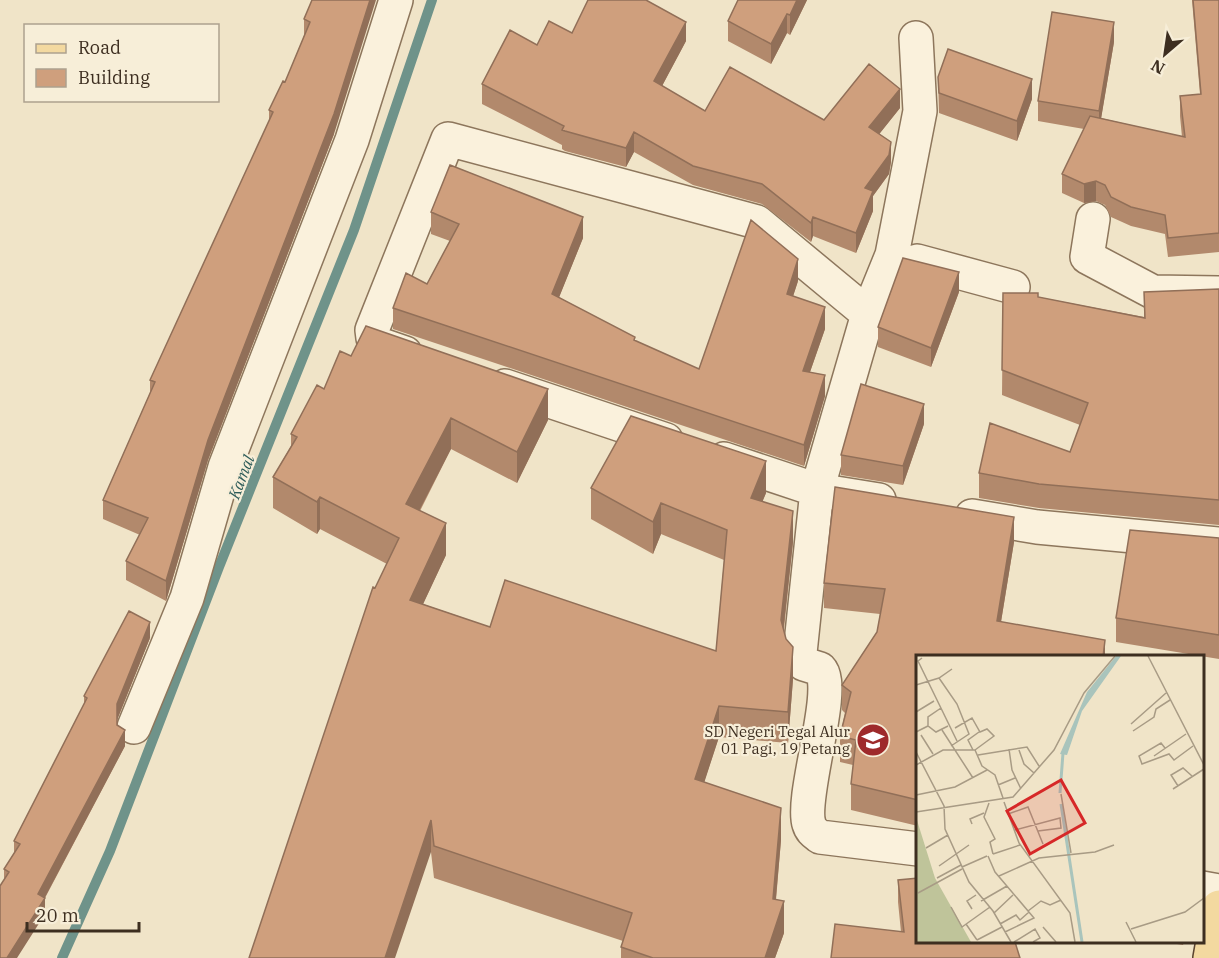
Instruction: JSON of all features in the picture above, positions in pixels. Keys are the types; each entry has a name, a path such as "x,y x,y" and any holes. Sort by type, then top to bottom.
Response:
{"main road":[{"path":"1210,958 1219,907"}],"street":[{"path":"134,727 187,598 225,467 352,140 396,0"},
{"path":"916,38 920,111 892,255 868,314 817,490 800,653 804,664 820,669 824,678 821,728 808,822 812,831 820,837 916,849"},
{"path":"435,363 379,344 373,338 372,330 445,139 757,222 868,314"},
{"path":"1093,219 1087,257 1153,292 1219,293"},
{"path":"892,255 1013,287"},
{"path":"480,378 817,490 910,506"},
{"path":"945,511 1037,526 1219,544"},
{"path":"1204,888 1219,891"}],"building":[{"path":"312,0 370,0 334,114 208,440 166,581 126,561 148,518 103,500 155,382 150,380 273,112 269,110 283,81 285,82 310,22 304,19"},
{"path":"588,0 646,0 686,22 654,81 705,111 730,67 824,120 869,64 900,89 869,127 891,142 889,155 865,188 873,191 856,233 813,217 811,223 762,184 693,166 634,132 626,148 562,130 564,126 482,84 510,30 537,45 549,21 572,33"},
{"path":"738,0 797,0 771,44 728,21"},
{"path":"1193,0 1219,0 1219,233 1168,238 1165,215 1131,207 1111,197 1105,185 1096,181 1084,184 1062,174 1090,116 1185,137 1180,96 1201,94"},
{"path":"1052,12 1114,22 1099,111 1038,101"},
{"path":"948,49 1032,79 1017,121 939,93 938,77"},
{"path":"450,165 583,217 552,294 635,337 634,340 699,369 751,220 798,259 787,294 825,307 803,371 825,375 804,445 393,308 406,273 427,284 459,224 431,212"},
{"path":"903,258 959,272 931,348 878,327"},
{"path":"1219,289 1219,500 1039,484 979,473 990,423 1070,452 1088,403 1002,370 1003,293 1038,293 1038,297 1145,318 1144,292"},
{"path":"366,326 548,389 517,452 451,418 406,504 446,523 410,600 490,627 505,580 716,651 727,530 661,503 653,522 591,488 631,416 766,461 751,498 793,511 781,620 786,639 793,647 788,712 719,706 695,779 781,808 773,899 784,901 765,958 653,958 621,947 632,913 434,846 431,820 385,958 249,958 373,587 375,588 399,538 320,497 317,502 273,477 297,437 291,434 317,385 324,389 340,351 351,356"},
{"path":"861,384 924,404 903,466 841,455"},
{"path":"835,487 1014,517 997,621 1105,640 1103,655 916,655 916,800 851,784 856,740 840,736 851,692 842,685 877,632 885,589 824,583"},
{"path":"1130,530 1219,538 1219,635 1116,618"},
{"path":"129,611 150,622 117,704 117,725 125,730 38,894 45,898 7,958 0,958 0,886 9,872 4,869 20,844 14,841 87,698 84,696"},
{"path":"916,878 916,943 1015,943 1020,958 831,958 835,924 904,932 898,880"}],"waterway":[{"name":"Kamal","path":"62,958 110,851 219,567 354,230 432,0"}],"place":[{"name":"SD Negeri Tegal Alur 01 Pagi, 19 Petang","path":"873,740"}]}
